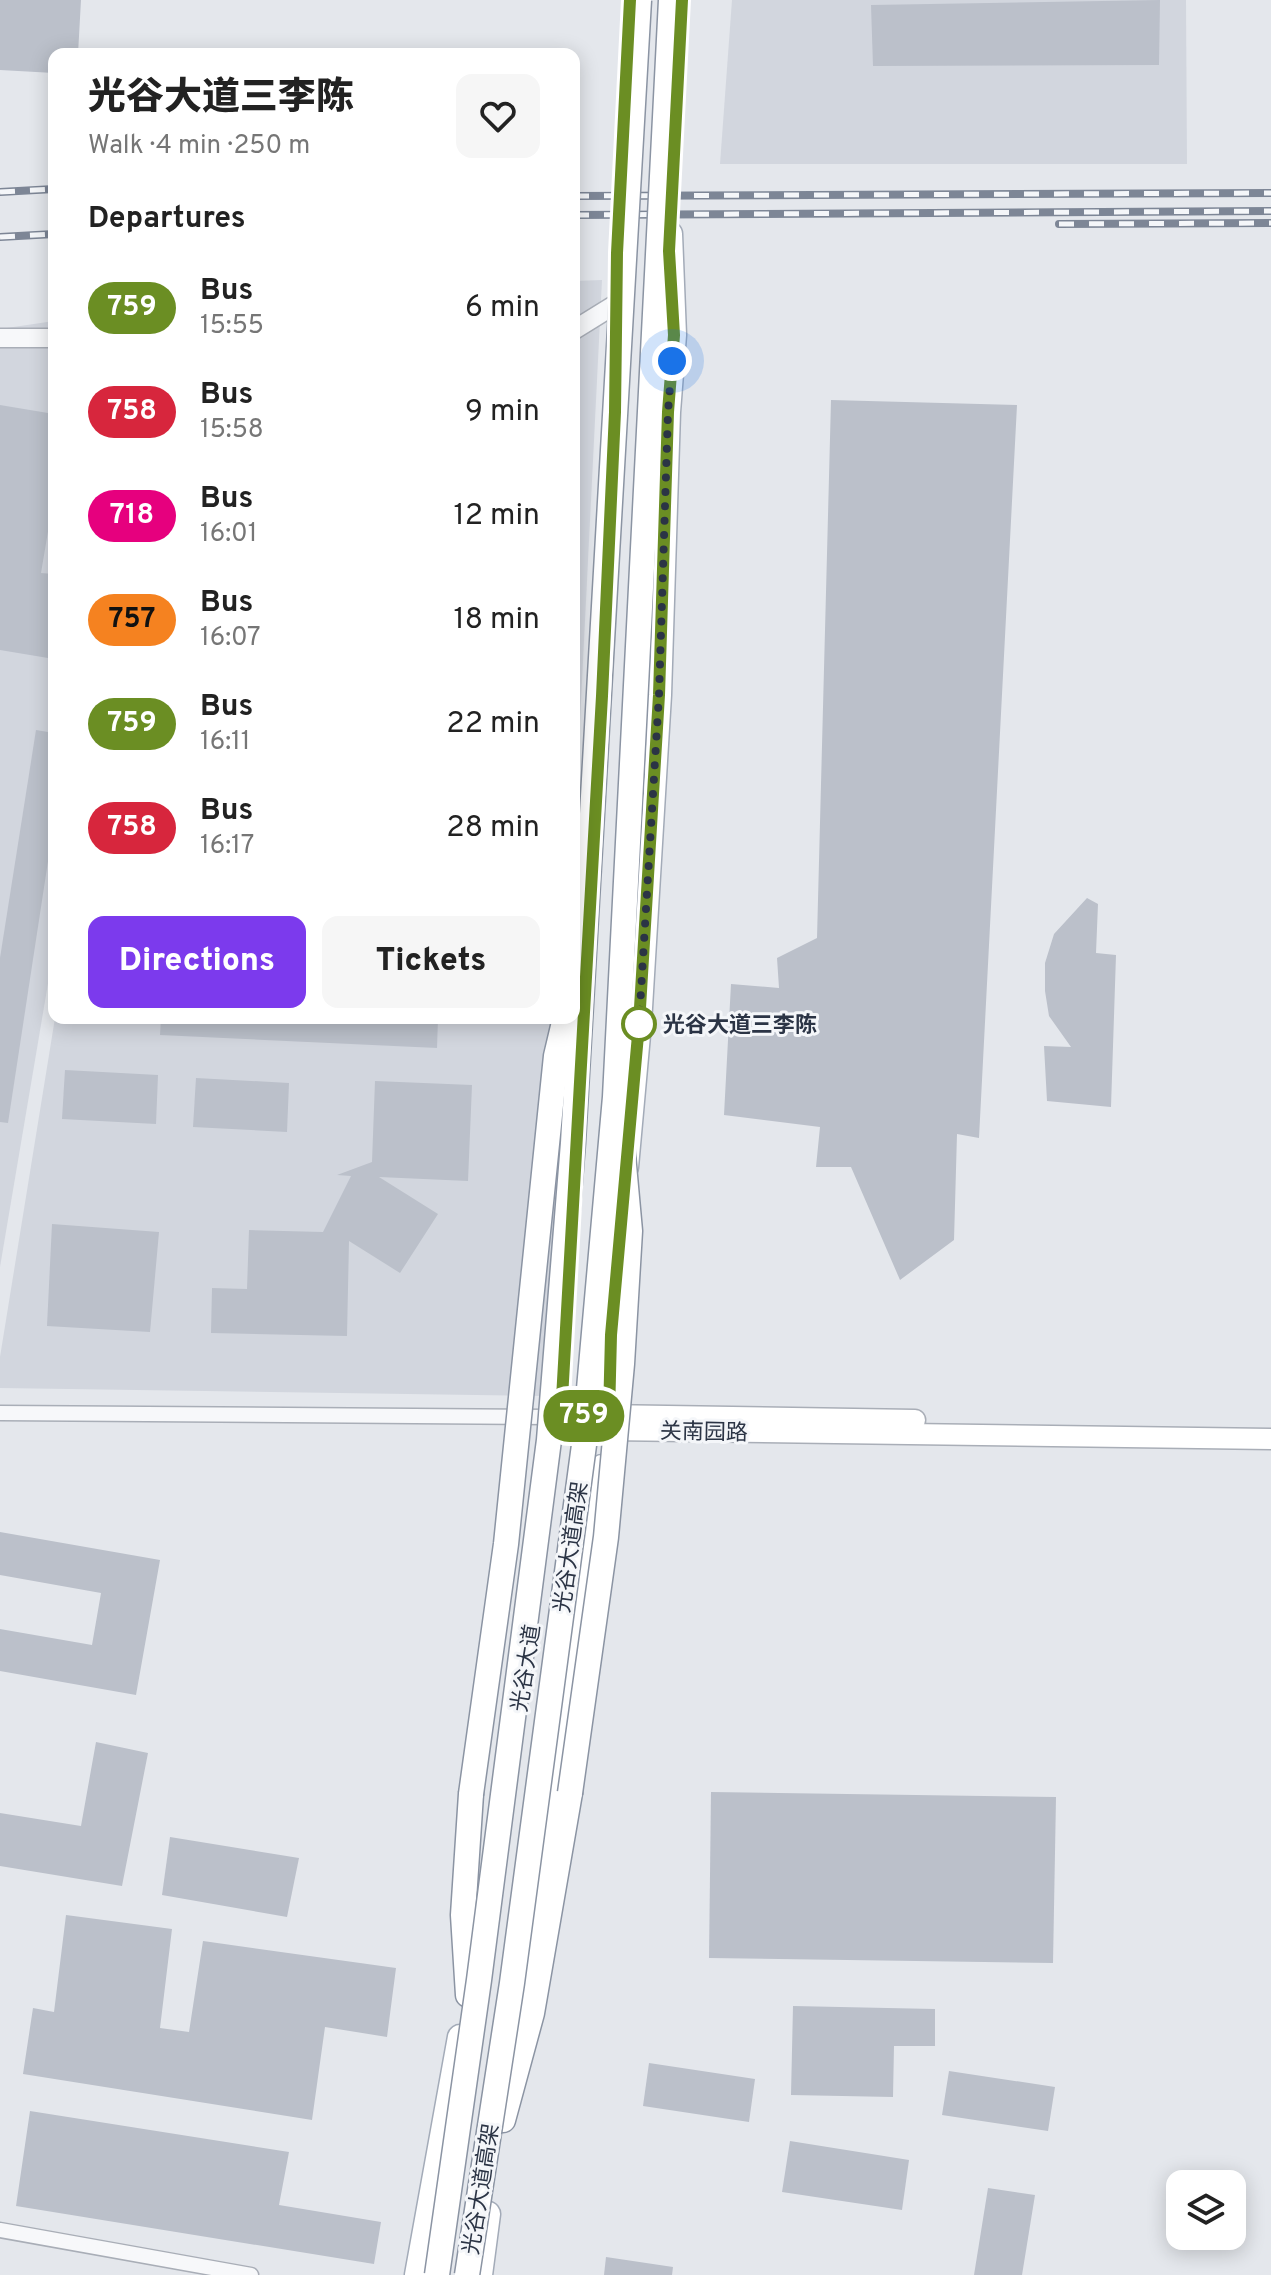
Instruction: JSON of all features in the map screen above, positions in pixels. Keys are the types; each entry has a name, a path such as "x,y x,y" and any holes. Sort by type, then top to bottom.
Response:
{"main road":[{"name":"光谷大道","path":"417,2275 512,1747 561,1416 603,680 630,0"},
{"name":"光谷大道高架","path":"580,1010 639,0"},
{"name":"光谷大道高架","path":"467,2275 512,1983 584,1445 616,1084 671,0"},
{"path":"480,2275 562,1763 608,1422 611,1335 639,1024 658,711 668,412 674,335 669,251 682,0"},
{"path":"580,952 584,934"},
{"path":"468,1995 463,1915 471,1794 506,1544 556,1056 564,1024"},
{"name":"光谷大道高架","path":"437,2275 479,1980 549,1440 579,1024"},
{"path":"503,2120 532,2013 570,1793 606,1537 622,1364 630,1231 616,1084"},
{"name":"关南园路","path":"561,1416 608,1422 1271,1439"},
{"name":"关南园路","path":"608,1422 1271,1426"}],"street":[{"path":"580,326 616,304"},
{"path":"0,338 48,338"},
{"path":"0,1413 561,1416"},
{"path":"0,2230 251,2275"}],"shaded area":[{"path":"732,0 1186,0 1187,164 720,164"},
{"path":"602,280 580,722 580,281"},
{"path":"48,322 48,983 0,1267 0,329"},
{"path":"54,1024 565,1024 547,1396 0,1388 0,1357"}],"building":[{"path":"0,0 81,0 78,48 48,48 48,73 0,70"},
{"path":"1160,0 1159,65 873,66 871,5"},
{"path":"831,400 1017,405 979,1138 957,1134 954,1240 900,1280 851,1167 816,1167 820,1127 724,1115 731,984 779,988 777,958 817,938"},
{"path":"0,405 48,413 48,532 41,573 48,574 48,658 0,650"},
{"path":"36,730 48,732 48,861 8,1123 0,1122 0,958"},
{"path":"1087,898 1098,904 1096,953 1116,955 1111,1107 1047,1101 1044,1046 1071,1047 1049,1016 1045,963 1054,934"},
{"path":"161,1024 438,1024 437,1048 160,1035"},
{"path":"65,1070 158,1075 156,1124 62,1119"},
{"path":"196,1078 289,1083 287,1132 193,1127"},
{"path":"375,1081 472,1085 468,1181 379,1177 438,1214 400,1273 349,1241 347,1336 211,1333 212,1288 247,1289 249,1230 323,1232 351,1176 337,1175 372,1162"},
{"path":"52,1224 159,1232 150,1332 47,1326"},
{"path":"0,1532 160,1560 136,1695 0,1671 0,1629 92,1645 101,1593 0,1575"},
{"path":"96,1742 148,1753 122,1886 0,1866 0,1813 81,1826"},
{"path":"711,1792 1056,1797 1053,1963 709,1958"},
{"path":"170,1837 299,1858 287,1917 162,1895"},
{"path":"66,1915 172,1929 160,2028 189,2032 203,1941 396,1968 387,2037 325,2027 312,2120 23,2074 33,2008 54,2012"},
{"path":"793,2006 935,2009 935,2046 894,2046 893,2097 791,2095"},
{"path":"649,2063 755,2079 749,2122 643,2106"},
{"path":"949,2071 1055,2087 1048,2131 942,2115"},
{"path":"30,2111 289,2152 279,2205 381,2222 374,2264 16,2206"},
{"path":"790,2141 909,2160 902,2210 782,2192"},
{"path":"988,2188 1035,2195 1022,2275 974,2275"},
{"path":"606,2257 673,2267 672,2275 604,2275"}],"railway":[{"path":"0,192 48,189"},
{"path":"580,196 1271,193"},
{"path":"580,215 1271,211"},
{"path":"1059,224 1271,223"},
{"path":"0,237 48,234"}],"bus line":[{"name":"759","path":"630,0 617,253 615,412 602,696 561,1416 609,1415 611,1335 639,1024 659,695 668,412 674,335 669,251 682,0"}],"place":[{"name":"光谷大道三李陈","path":"639,1024"}],"route":[{"path":"639,1024 659,695 672,361"}]}
